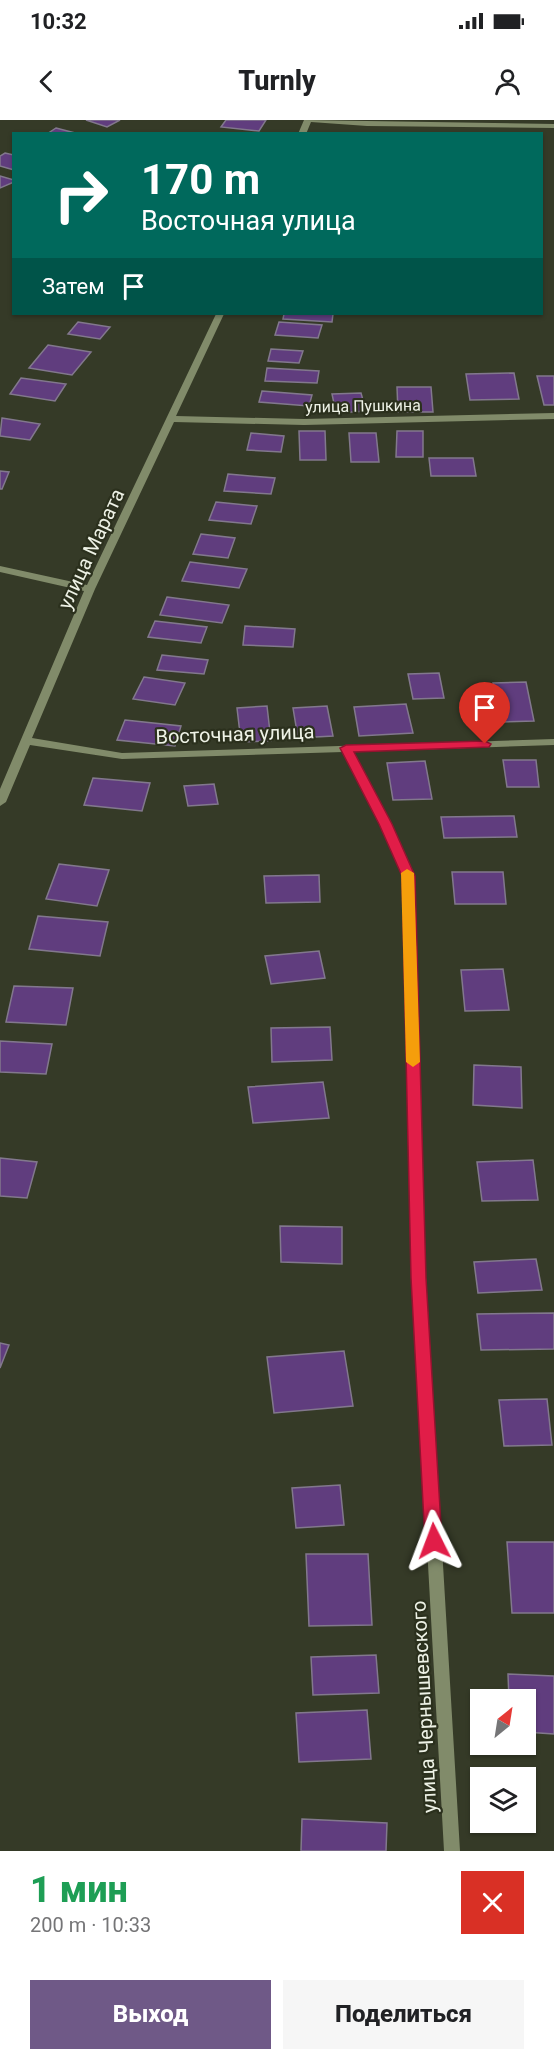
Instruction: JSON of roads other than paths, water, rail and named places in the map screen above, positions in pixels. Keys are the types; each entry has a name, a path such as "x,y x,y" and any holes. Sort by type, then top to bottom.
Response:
{"street":[{"path":"308,120 367,124 554,126"},
{"name":"улица Марата","path":"0,802 90,589 220,315"},
{"name":"улица Пушкина","path":"171,419 304,422 554,417"},
{"path":"0,568 90,589"},
{"name":"Восточная улица","path":"27,741 122,756 554,742"},
{"name":"улица Чернышевского","path":"346,748 386,824 408,876 419,1278 452,1851"}]}
